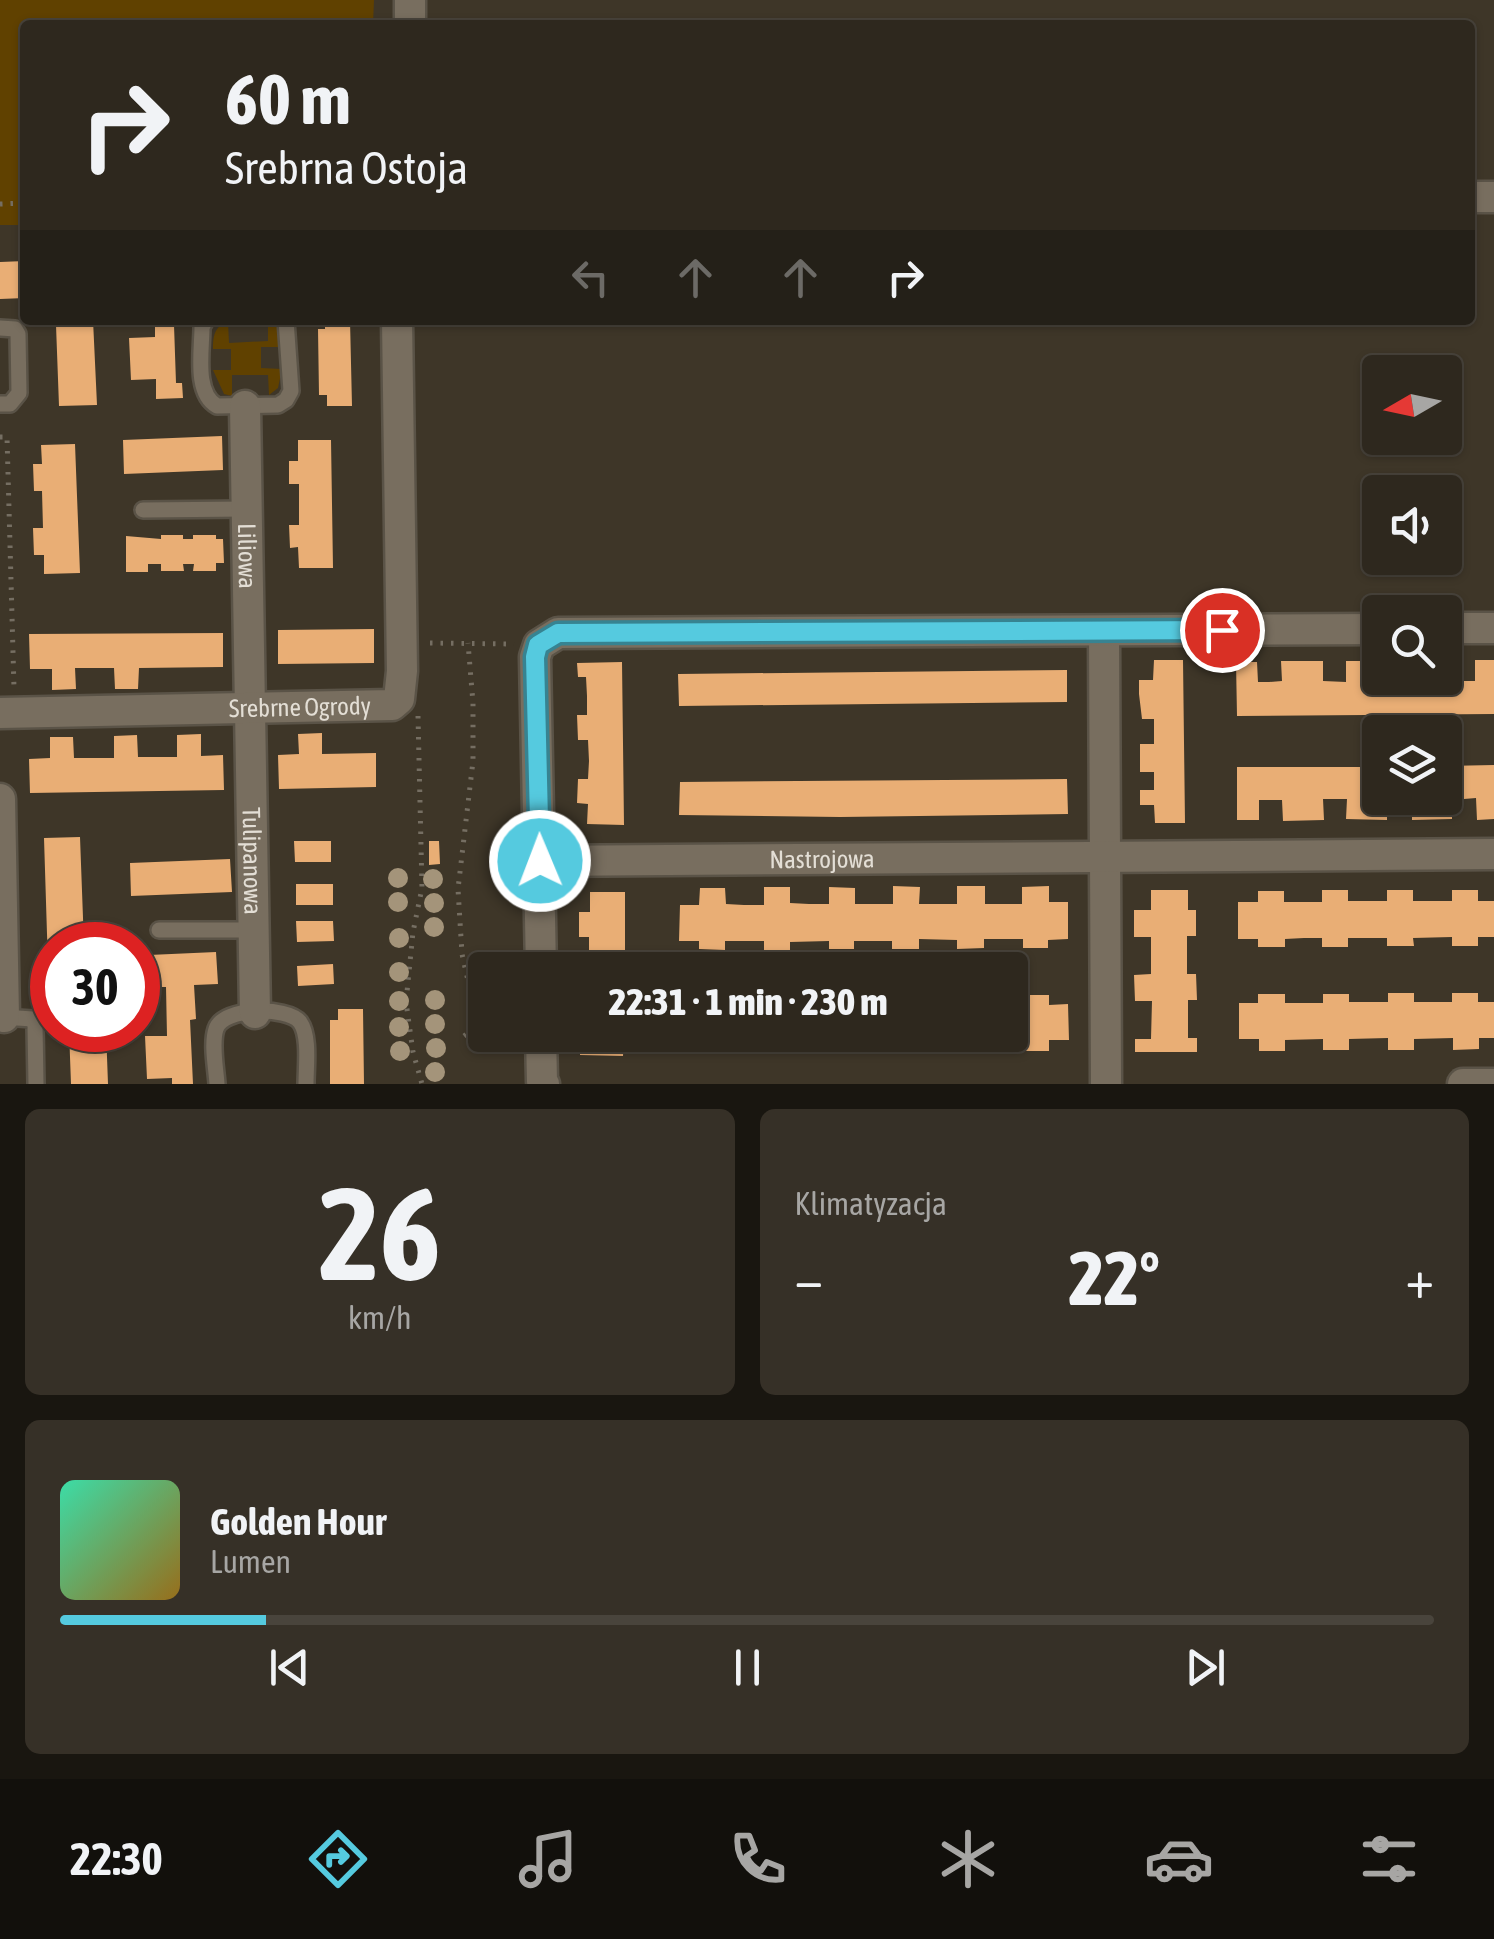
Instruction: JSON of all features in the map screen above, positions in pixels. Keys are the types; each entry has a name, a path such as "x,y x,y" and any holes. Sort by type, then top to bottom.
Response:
{"street":[{"name":"Srebrne Ogrody","path":"12,705 249,708 392,705 399,699 402,642 397,325"},
{"name":"Liliowa","path":"245,406 249,708"},
{"path":"1462,628 1494,628"},
{"path":"541,952 535,657 538,645 558,633 1362,629"},
{"path":"1104,631 1106,1084"},
{"name":"Tulipanowa","path":"249,708 255,1013"},
{"path":"0,800 2,1017"},
{"name":"Nastrojowa","path":"540,861 1494,854"},
{"path":"541,1052 544,1084"},
{"path":"1464,1084 1494,1084"}],"lane":[{"path":"203,325 203,391 208,401 217,406 278,405 286,400 290,390 286,325"},
{"path":"0,328 15,329 18,334 19,393 10,404 0,404"},
{"path":"143,510 246,510"},
{"path":"160,930 253,930"},
{"path":"216,1084 214,1031 221,1020 230,1013 287,1012 298,1018 304,1031 306,1084"},
{"path":"2,1017 32,1019 36,1026 36,1084"}],"path":[{"path":"0,437 7,437 12,705"},
{"path":"402,642 538,645"},
{"path":"464,1036 472,1030 473,1019 459,933 458,889 472,785 473,703 468,643"},
{"path":"399,699 416,711 421,720 422,888 406,1002 408,1028 422,1084"}],"shaded area":[{"path":"0,0 374,0 373,20 20,20 20,225 0,225"},
{"path":"228,325 229,343 268,341 268,325 274,325 279,329 281,347 261,347 261,368 282,369 278,388 269,395 268,375 232,375 232,396 224,394 213,370 231,370 231,349 213,349 217,329"}],"building":[{"path":"20,261 20,298 0,299 0,262"},
{"path":"56,325 93,325 97,405 59,406"},
{"path":"146,325 174,325 176,383 182,383 183,398 156,399 156,379 131,380 129,338 155,337 155,326"},
{"path":"325,325 350,325 352,406 327,406 327,395 319,395 318,329 325,329"},
{"path":"222,436 223,470 124,474 123,440"},
{"path":"298,440 331,440 333,568 299,568 298,547 290,548 289,525 299,525 299,484 289,484 289,461 298,461"},
{"path":"75,444 80,573 44,574 44,555 34,555 33,528 43,528 42,491 34,491 33,464 42,464 41,445"},
{"path":"161,535 193,539 193,535 216,535 216,539 223,539 224,563 216,563 216,571 193,571 194,564 183,564 184,571 161,571 161,564 148,564 148,572 126,572 126,536 161,539"},
{"path":"374,629 374,663 278,664 278,630"},
{"path":"223,633 223,667 139,668 138,689 115,689 114,668 75,668 76,689 52,690 52,669 30,669 29,634"},
{"path":"1154,660 1183,660 1185,823 1155,823 1154,805 1140,805 1140,790 1154,790 1154,772 1140,772 1140,744 1154,744 1154,719 1142,719 1139,680 1153,680"},
{"path":"1475,660 1494,660 1494,714 1237,716 1236,662 1257,662 1258,682 1269,682 1282,681 1281,661 1323,661 1323,681 1346,682 1346,661 1362,661 1362,695 1462,695 1462,681 1475,681"},
{"path":"622,662 624,825 587,824 588,804 577,803 578,779 588,779 589,761 588,740 578,740 577,715 587,715 587,696 586,677 578,677 577,663"},
{"path":"1067,670 1067,702 679,706 678,674"},
{"path":"322,733 322,754 376,753 376,787 279,789 278,755 299,754 298,734"},
{"path":"201,734 201,756 223,755 224,790 30,793 29,759 50,758 50,737 73,737 74,758 114,758 114,736 137,735 138,757 177,757 177,735"},
{"path":"1494,765 1494,819 1477,820 1476,798 1462,799 1462,766"},
{"path":"1237,767 1362,767 1362,815 1387,815 1387,820 1346,819 1347,799 1323,799 1324,820 1283,821 1282,800 1259,800 1259,820 1237,820"},
{"path":"1067,779 1068,814 679,815 680,782"},
{"path":"1412,815 1452,815 1452,819 1412,820"},
{"path":"80,837 83,922 47,922 44,838"},
{"path":"294,841 331,841 331,862 295,862"},
{"path":"429,841 439,841 440,864 429,865"},
{"path":"230,859 232,892 131,896 130,863"},
{"path":"296,884 333,884 333,905 296,905"},
{"path":"893,886 920,887 919,904 957,904 957,886 985,886 985,904 1022,904 1022,887 1049,886 1049,902 1068,902 1068,939 1048,940 1048,948 1023,948 1023,939 984,939 984,948 957,949 957,940 919,939 919,949 892,949 892,941 854,941 854,949 829,949 829,941 790,942 790,950 764,950 764,941 725,941 725,950 699,949 699,941 679,941 680,905 699,905 700,888 725,888 726,904 764,905 764,887 790,887 790,903 829,904 829,887 855,888 855,904 893,904"},
{"path":"1151,890 1188,890 1188,910 1196,910 1196,936 1187,936 1187,974 1196,974 1197,1000 1188,1000 1188,1038 1197,1038 1197,1052 1135,1052 1135,1039 1151,1039 1152,1001 1135,1001 1134,975 1151,974 1151,937 1134,937 1134,910 1151,910"},
{"path":"1322,890 1348,890 1348,901 1387,901 1387,890 1413,890 1413,901 1452,901 1452,890 1478,890 1478,901 1494,901 1494,937 1478,937 1478,946 1452,946 1452,937 1413,938 1414,946 1387,946 1387,938 1348,938 1348,947 1322,947 1322,938 1285,939 1285,947 1258,947 1258,939 1238,939 1238,902 1258,902 1258,891 1284,891 1284,902 1322,902"},
{"path":"590,892 625,892 625,952 589,952 589,937 579,937 579,912 590,912"},
{"path":"296,921 333,921 334,941 297,942"},
{"path":"216,952 218,984 194,985 196,1019 190,1020 193,1084 172,1084 172,1078 147,1079 146,1052 160,1052 160,1036 167,1036 166,987 160,987 160,955"},
{"path":"333,964 334,984 298,986 297,966"},
{"path":"1388,993 1414,993 1414,1002 1452,1002 1452,993 1478,993 1478,1002 1494,1002 1494,1038 1479,1038 1479,1049 1453,1050 1453,1038 1414,1039 1414,1050 1388,1050 1388,1038 1349,1039 1349,1050 1323,1050 1323,1039 1285,1040 1285,1051 1259,1051 1259,1039 1239,1039 1239,1003 1258,1003 1258,994 1285,994 1285,1003 1323,1003 1323,994 1349,994 1349,1002 1388,1002"},
{"path":"1028,995 1049,995 1049,1005 1068,1004 1069,1040 1049,1040 1049,1051 1028,1051"},
{"path":"338,1009 363,1009 364,1084 330,1084 330,1020 338,1020"},
{"path":"70,1052 107,1052 108,1084 71,1084"},
{"path":"580,1052 623,1052 623,1056"}],"route":[{"path":"540,861 535,657 538,645 558,633 1222,630"}]}
